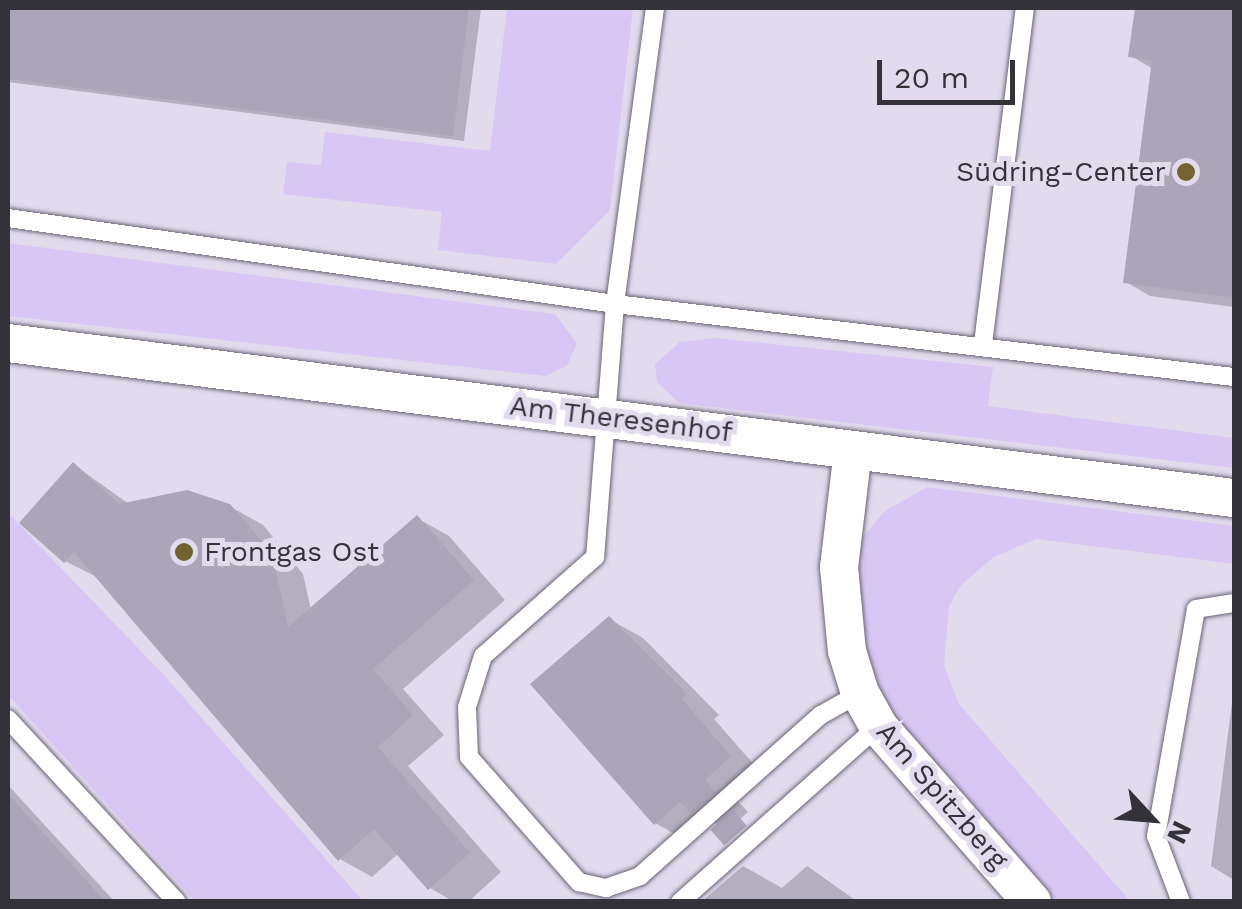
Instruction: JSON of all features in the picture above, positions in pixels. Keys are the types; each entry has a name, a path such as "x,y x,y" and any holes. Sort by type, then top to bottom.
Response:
{"street":[{"name":"Am Theresenhof","path":"8,343 1234,498"},
{"name":"Am Spitzberg","path":"854,450 839,567 847,650 869,710 1032,902"}],"lane":[{"path":"655,8 615,304 596,557 484,656 467,708 469,757 580,882 606,888 640,876 821,716 869,710"},
{"path":"983,344 1024,8"},
{"path":"8,218 615,304 983,344 1234,377"},
{"path":"1182,902 1156,836 1159,817 1196,609 1234,603"},
{"path":"680,902 869,710"},
{"path":"8,719 177,902"}],"shaded area":[{"path":"507,8 633,8 610,210 556,264 438,250 442,212 283,194 287,162 321,165 325,132 490,151"},
{"path":"8,243 555,314 577,343 567,366 545,376 8,316"},
{"path":"715,338 993,367 988,406 1234,438 1234,468 679,403 657,382 655,364 680,342"},
{"path":"927,487 1234,526 1234,564 1036,539 994,557 960,586 949,607 944,665 959,704 1130,901 1056,901 886,706 865,661 857,563 862,538 885,511"},
{"path":"8,513 162,673 363,901 195,901 8,695"}],"building":[{"path":"8,8 469,8 453,136 8,79"},
{"name":"Südring-Center","path":"1135,8 1234,8 1234,298 1123,283 1152,60 1128,57"},
{"path":"73,462 119,504 187,490 230,504 272,553 288,627 417,515 474,580 373,669 413,715 378,747 470,853 428,890 374,829 338,861 74,552 64,563 19,523"},
{"path":"609,616 687,694 682,699 731,756 705,780 716,792 692,813 680,802 654,825 530,684"},
{"path":"8,794 106,902 8,902"},
{"path":"733,810 747,826 724,846 710,830"}],"place":[{"name":"Südring-Center","path":"1186,172"},
{"name":"Frontgas Ost","path":"184,552"}]}
